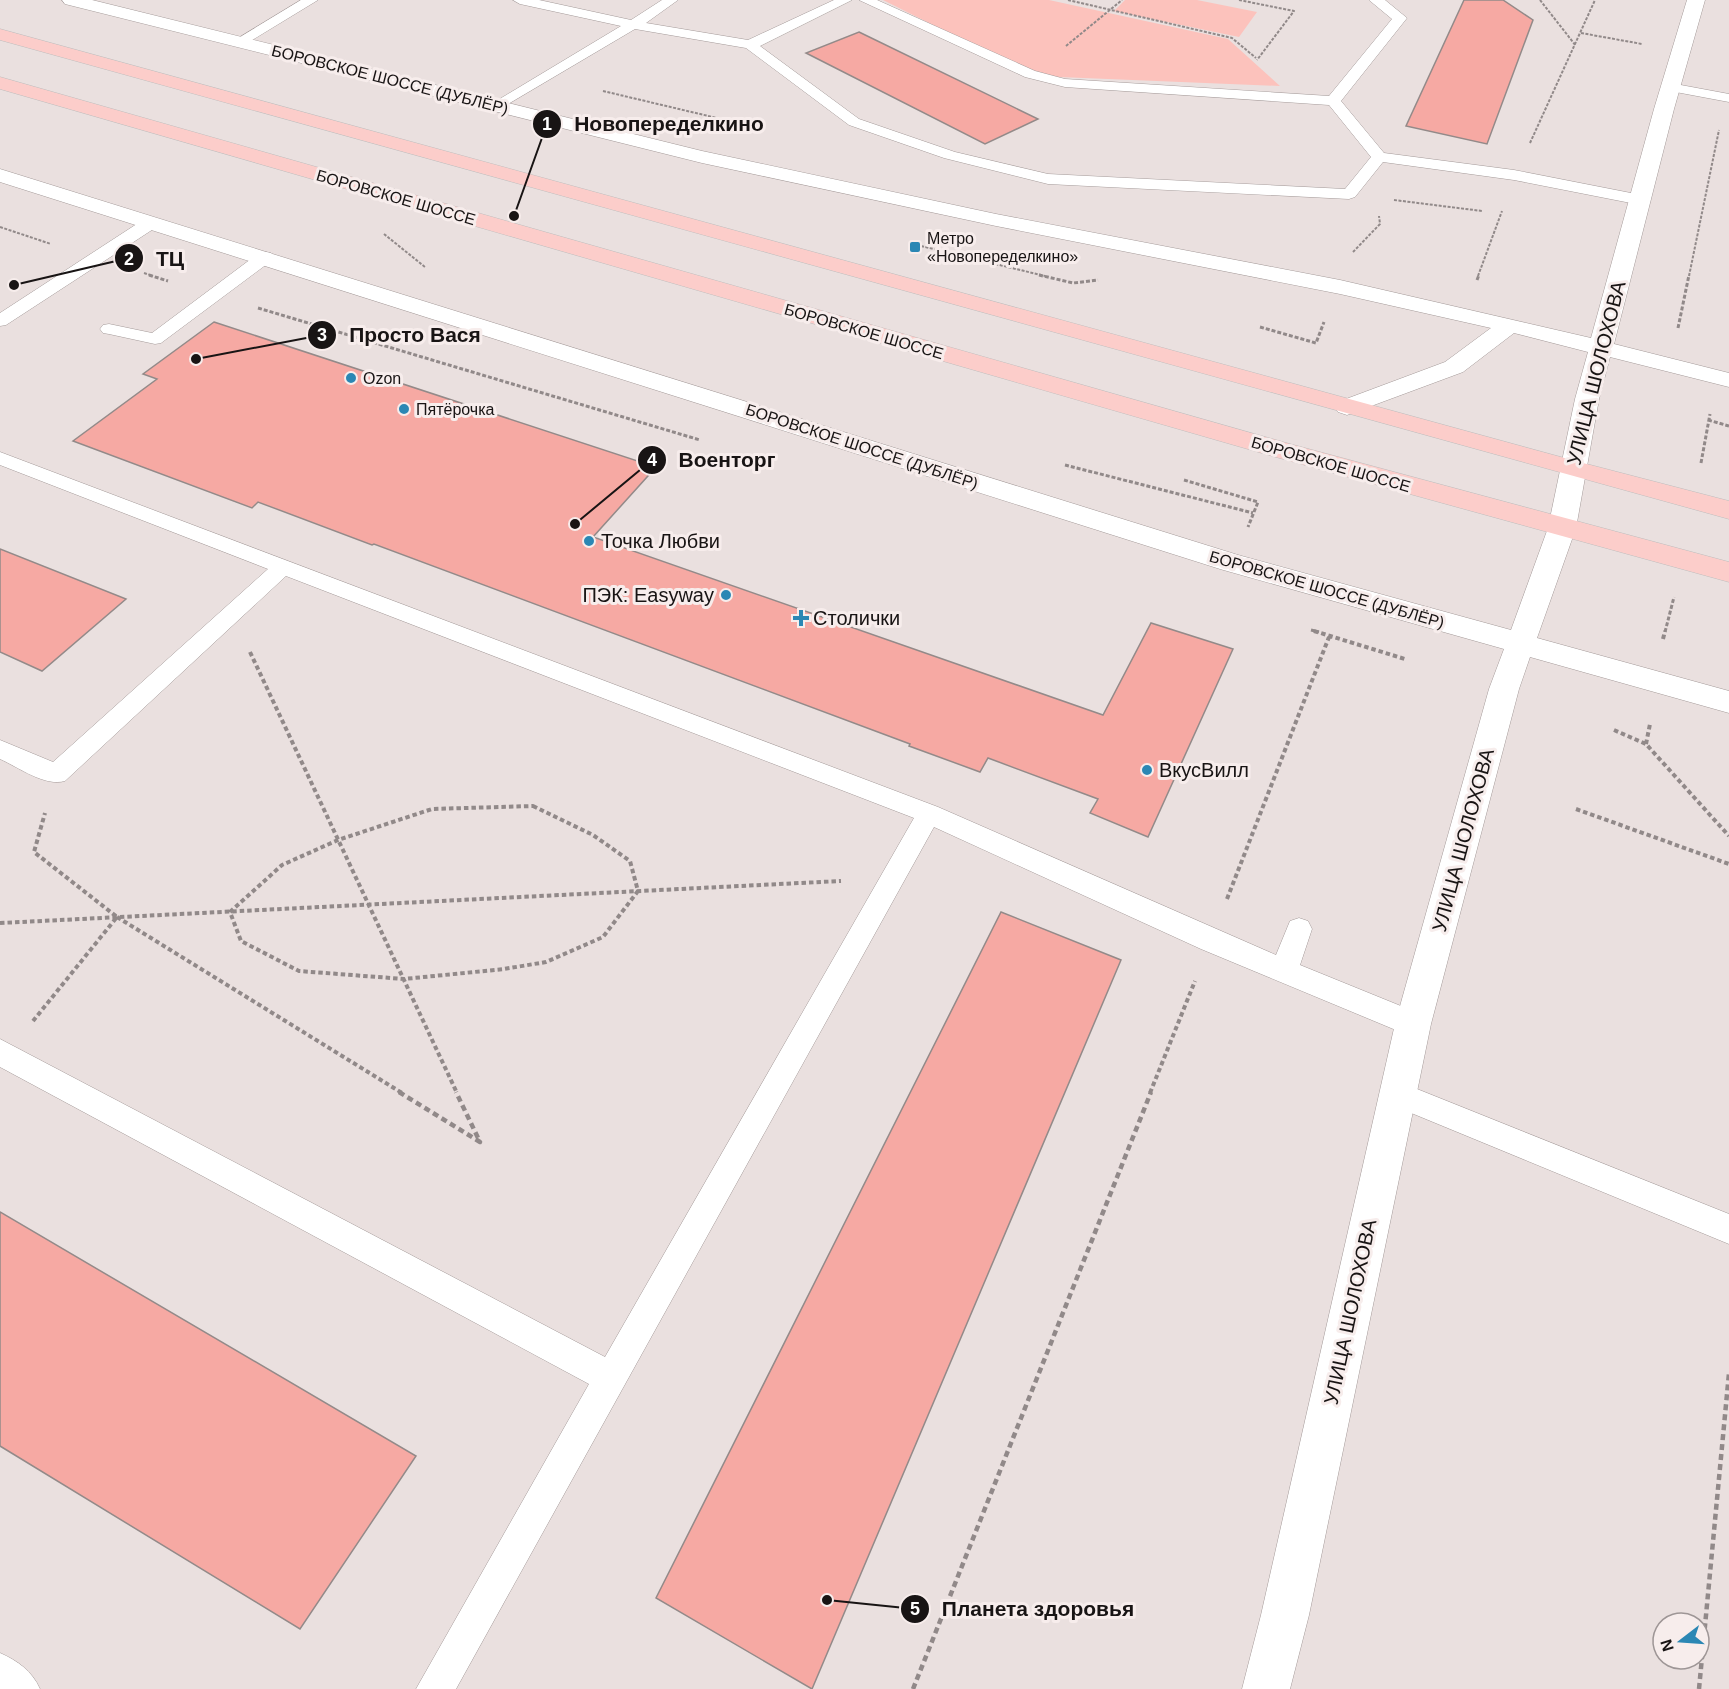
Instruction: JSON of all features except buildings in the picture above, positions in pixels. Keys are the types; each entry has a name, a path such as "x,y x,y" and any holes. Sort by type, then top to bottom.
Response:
{"main road":[{"path":"0,34 1572,469 1729,510"},
{"name":"БОРОВСКОЕ ШОССЕ","path":"0,83 1281,450 1729,572"}],"street":[{"name":"БОРОВСКОЕ ШОССЕ (ДУБЛЁР)","path":"72,0 702,157 996,220 1340,287 1729,380"},
{"name":"УЛИЦА ШОЛОХОВА","path":"1266,1689 1285,1615 1413,1024 1504,689 1562,528 1587,399 1695,0"},
{"name":"БОРОВСКОЕ ШОССЕ (ДУБЛЁР)","path":"0,176 265,257 1230,562 1522,644 1722,695"},
{"path":"1347,407 1454,367 1510,326"}],"lane":[{"path":"239,42 311,0"},
{"path":"520,0 635,25 750,45 854,122 950,155 1048,179 1348,194 1379,157"},
{"path":"498,106 542,77 635,25 671,0"},
{"path":"750,45 845,0"},
{"path":"866,0 1030,74 1065,83 1333,101 1379,157 1514,175 1641,200"},
{"path":"1333,101 1400,18 1376,0"},
{"path":"1670,87 1727,97"},
{"path":"0,321 152,222"},
{"path":"110,329 155,339 265,257"},
{"path":"0,458 929,814 1211,941 1413,1024"},
{"path":"0,748 56,774 284,567"},
{"path":"435,1689 929,814"},
{"path":"1284,971 1299,929"},
{"path":"3,1053 611,1378"},
{"path":"1397,1094 1729,1228"},
{"path":"0,1672 21,1689"}],"path":[{"path":"1068,0 1232,38 1257,60 1294,11 1239,0"},
{"path":"1030,74 1122,0"},
{"path":"1540,0 1576,46"},
{"path":"1581,33 1650,46"},
{"path":"1677,336 1727,97"},
{"path":"1348,194 1482,211"},
{"path":"1349,255 1380,224 1377,198"},
{"path":"0,227 214,295 708,442"},
{"path":"1260,327 1316,343 1328,313"},
{"path":"1701,466 1711,411"},
{"path":"1708,420 1729,426"},
{"path":"1184,480 1258,502 1246,532"},
{"path":"1662,643 1674,597"},
{"path":"56,774 34,852 117,917 480,1142 231,613"},
{"path":"1308,629 1405,659"},
{"path":"913,1689 1211,941 1329,637"},
{"path":"1646,744 1651,723"},
{"path":"1614,730 1646,744 1729,836"},
{"path":"230,912 282,865 338,840 432,809 532,806 593,835 630,861 638,891"},
{"path":"1575,809 1729,864"},
{"path":"0,923 893,878"},
{"path":"230,912 241,941 299,971 404,979 546,962 603,937 638,891"},
{"path":"3,1053 117,917"},
{"path":"1699,1689 1729,1373"}],"shaded area":[{"path":"883,0 1049,0 1228,39 1280,86 1035,76"},
{"path":"1125,0 1197,0 1257,12 1239,37 1114,11"}],"place":[{"name":"Новопеределкино","path":"514,216"},
{"name":"Метро «Новопеределкино»","path":"915,247"},
{"name":"ТЦ","path":"14,285"},
{"name":"Просто Вася","path":"196,359"},
{"name":"Ozon","path":"351,378"},
{"name":"Пятёрочка","path":"404,409"},
{"name":"Военторг","path":"575,524"},
{"name":"Точка Любви","path":"589,541"},
{"name":"ПЭК: Easyway","path":"726,595"},
{"name":"Столички","path":"801,618"},
{"name":"ВкусВилл","path":"1147,770"},
{"name":"Планета здоровья","path":"827,1600"}]}
